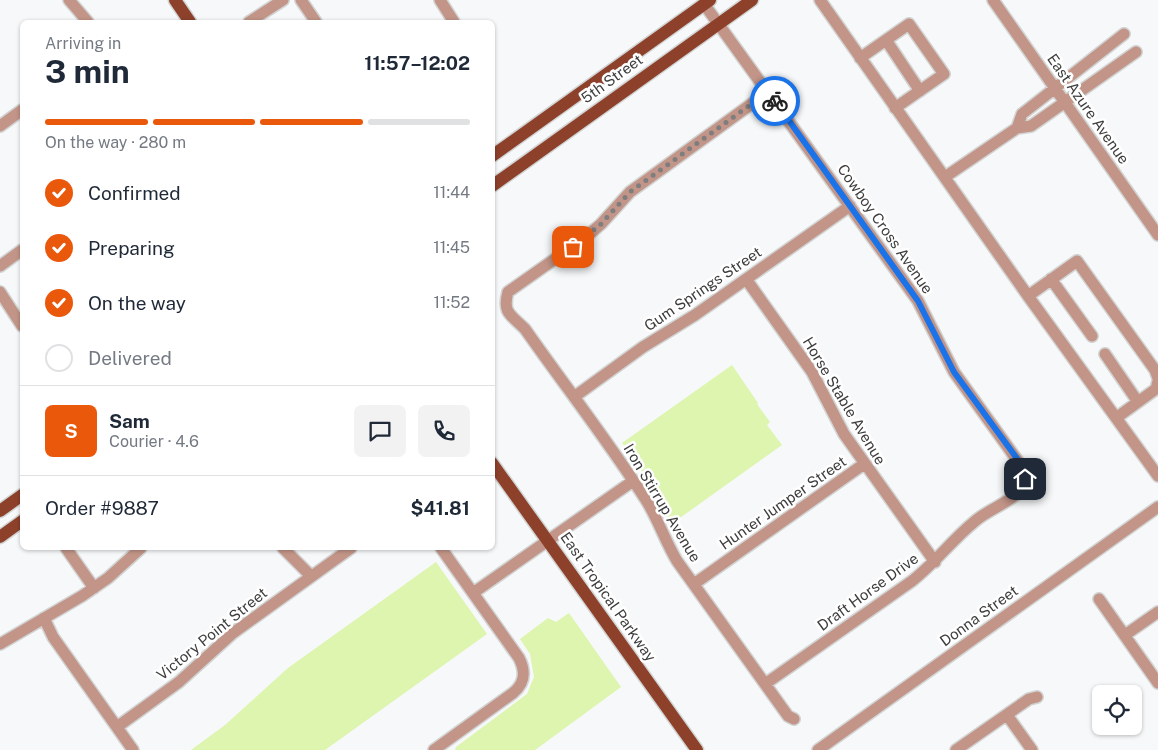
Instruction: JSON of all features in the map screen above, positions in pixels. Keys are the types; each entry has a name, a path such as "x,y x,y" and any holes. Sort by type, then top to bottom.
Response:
{"main road":[{"path":"175,0 189,20"},
{"name":"5th Street","path":"495,184 752,0"},
{"name":"5th Street","path":"495,154 707,2"},
{"name":"East Tropical Parkway","path":"495,467 697,750"},
{"path":"0,511 20,496"},
{"path":"0,537 20,522"}],"street":[{"path":"69,0 86,20"},
{"path":"252,20 283,0"},
{"path":"301,0 315,20"},
{"path":"440,0 453,20"},
{"path":"820,0 1028,296 1158,476"},
{"name":"East Azure Avenue","path":"993,0 1158,235"},
{"name":"Cowboy Cross Avenue","path":"707,2 718,23 918,301 954,372 1025,470 1025,479"},
{"path":"860,58 909,24 944,74 895,108"},
{"path":"1017,128 1022,114 1124,34"},
{"path":"886,40 920,91"},
{"path":"945,177 1017,128 1031,126 1136,52"},
{"name":"Iron Stirrup Avenue","path":"768,92 630,192 601,224 586,237 508,292 505,302 506,310 525,329 633,481 647,502 669,547 694,584 788,716 794,720"},
{"path":"0,126 20,111"},
{"name":"Gum Springs Street","path":"574,397 643,347 695,315 850,206"},
{"path":"0,266 20,251"},
{"path":"1028,296 1077,261 1155,370 1158,379 1156,389 1116,418"},
{"path":"1051,279 1092,336"},
{"name":"Horse Stable Avenue","path":"746,280 812,372 844,434 864,464 935,562"},
{"path":"0,292 20,323"},
{"path":"1105,354 1138,402"},
{"name":"Hunter Jumper Street","path":"694,584 864,464"},
{"name":"Draft Horse Drive","path":"765,684 912,581 935,562 973,522 1019,492 1024,486 1025,479"},
{"path":"473,593 633,481"},
{"name":"Donna Street","path":"818,750 1158,507"},
{"path":"67,550 94,588"},
{"path":"0,644 94,588 139,550"},
{"path":"285,550 311,576"},
{"name":"Victory Point Street","path":"117,728 179,682 233,633 349,550"},
{"path":"434,750 518,689 524,678 524,668 519,658 442,550"},
{"path":"1099,599 1158,683"},
{"path":"1125,635 1158,612"},
{"path":"44,618 53,637 133,750"},
{"path":"956,750 1029,700 1037,697"},
{"path":"1007,715 1032,750"}],"green space":[{"path":"732,365 770,422 767,425 782,445 670,525 647,479 622,443"},
{"path":"436,562 487,634 325,750 191,750 225,725 288,668"},
{"path":"569,613 621,687 535,750 455,750 456,747 527,694 534,677 530,654 520,639 548,618 556,622"}],"way so far":[{"path":"573,247 601,224 630,192 676,158 768,92 775,101"}],"route":[{"path":"775,101 918,301 954,372 1025,470 1025,479"}]}
